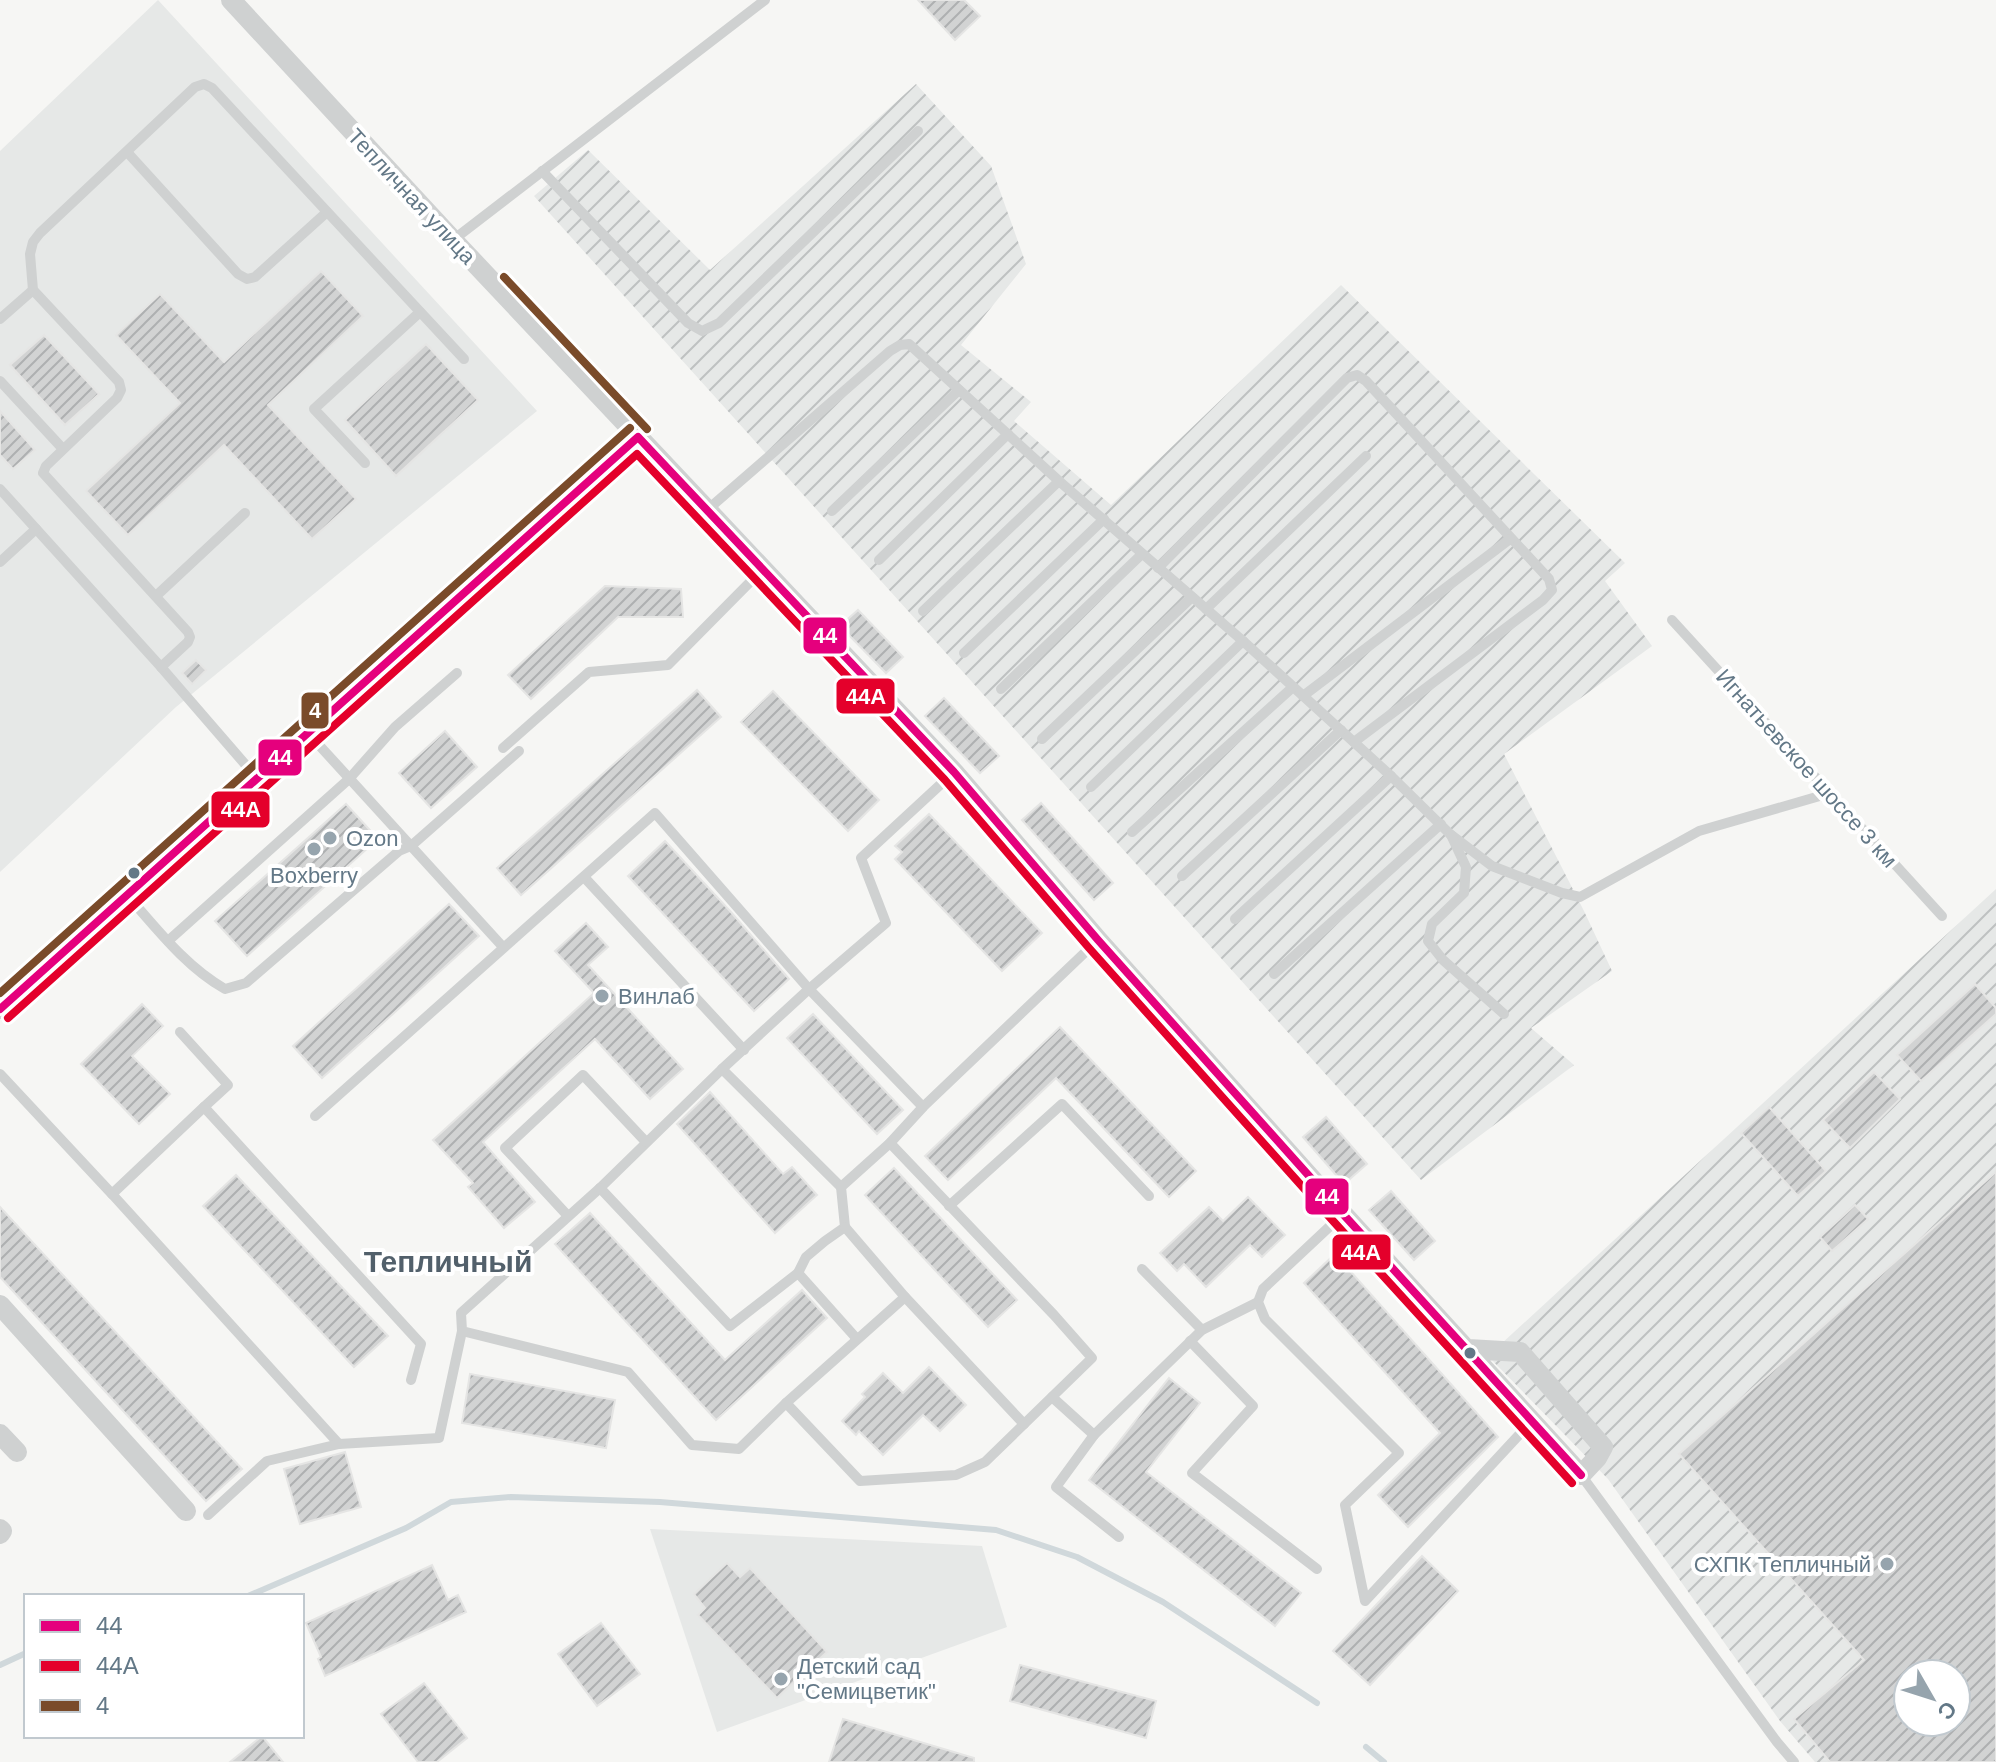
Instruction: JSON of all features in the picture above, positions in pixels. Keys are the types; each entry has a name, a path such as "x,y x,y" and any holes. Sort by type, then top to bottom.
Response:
{"street":[{"name":"Тепличная улица","path":"231,0 706,511 954,772 1098,940 1581,1475"},
{"path":"0,1009 638,437"},
{"path":"0,1305 186,1511"},
{"path":"1468,1349 1520,1352 1603,1447 1581,1475"},
{"path":"0,1434 17,1452"}],"lane":[{"path":"453,240 765,0"},
{"path":"161,667 188,642 188,632 43,473 46,466 117,398 121,390 119,382 33,290 30,254 33,242 40,233 195,87 204,84 212,88 464,359"},
{"path":"542,171 688,323 702,331 719,323 918,131"},
{"path":"127,152 238,274 247,279 255,277 327,212"},
{"path":"0,319 33,290"},
{"path":"365,463 314,409 420,312"},
{"path":"706,511 890,351 909,344 1059,481 1243,641 1450,834 1492,866 1580,897 1699,831 1830,793"},
{"path":"1158,568 1347,378 1357,375 1366,381 1549,579 1552,590 1543,600 1354,742"},
{"path":"0,381 63,449"},
{"path":"832,511 959,390"},
{"path":"879,560 1008,434"},
{"path":"1206,609 1366,456"},
{"path":"923,611 1059,481"},
{"path":"0,489 257,778"},
{"path":"156,596 245,513"},
{"path":"964,653 1104,519"},
{"path":"0,562 36,529"},
{"path":"1303,696 1510,539"},
{"path":"1001,689 1142,554"},
{"path":"503,748 589,672 668,665 762,570"},
{"path":"1042,739 1192,597"},
{"name":"Игнатьевское шоссе 3 км","path":"1672,620 1942,916"},
{"path":"1091,787 1243,641"},
{"path":"168,941 349,779 395,727 457,673"},
{"path":"1132,832 1293,687"},
{"path":"1182,876 1341,730"},
{"path":"308,733 503,947"},
{"path":"127,895 205,978 225,989 246,983 399,851 411,846 519,751"},
{"path":"208,1515 267,1461 339,1444 439,1438 462,1331 461,1313 600,1188 809,989 886,923 861,858 954,772"},
{"path":"1235,919 1391,776"},
{"path":"315,1116 655,813 809,989 923,1107"},
{"path":"1274,974 1441,824"},
{"path":"1450,834 1466,867 1464,893 1432,924 1428,941 1443,960 1504,1014"},
{"path":"584,877 744,1050"},
{"path":"841,1187 1098,940"},
{"path":"112,1194 228,1085 180,1032"},
{"path":"722,1069 841,1187 845,1227 905,1297 1024,1424"},
{"path":"0,1074 339,1444"},
{"path":"568,1216 505,1148 583,1075 646,1142"},
{"path":"949,1206 1062,1104 1149,1196"},
{"path":"204,1107 421,1344 411,1380"},
{"path":"786,1403 860,1481 956,1475 985,1462 1092,1358 890,1143"},
{"path":"600,1188 730,1326 798,1273 806,1257 845,1227"},
{"path":"1119,1537 1056,1487 1094,1435 1190,1341 1202,1330 1258,1302 1263,1289 1343,1214"},
{"path":"1142,1269 1202,1330"},
{"path":"798,1273 857,1339"},
{"path":"462,1331 628,1372 692,1445 739,1449 905,1297"},
{"path":"1258,1302 1265,1319 1399,1453 1345,1505 1365,1601 1532,1421"},
{"path":"1190,1341 1253,1406 1192,1473 1317,1569"},
{"path":"1052,1397 1094,1435"},
{"path":"1581,1475 1794,1762"}],"shaded area":[{"path":"158,0 537,411 176,707 0,872 0,151"},
{"path":"916,84 991,166 1026,264 961,345 1031,402 1014,421 1111,505 1341,285 1625,563 1605,581 1652,646 1504,754 1612,971 1531,1028 1574,1065 1421,1180 534,196 588,150 710,270"},
{"path":"1996,889 1996,1762 1815,1762 1780,1721 1608,1479 1488,1356"},
{"name":"Детский сад \"Семицветик\"","path":"650,1529 982,1546 1007,1627 717,1732"}],"building":[{"path":"918,0 964,0 980,16 955,40"},
{"path":"321,271 363,316 268,405 356,499 312,539 224,445 128,535 86,491 180,403 116,335 160,294 224,362"},
{"path":"44,335 99,394 65,425 10,365"},
{"path":"426,344 478,400 396,476 345,420"},
{"path":"0,411 35,450 13,469 0,455"},
{"path":"605,586 681,589 683,617 618,617 531,699 508,675"},
{"path":"858,610 903,657 886,673 840,626"},
{"path":"196,660 206,670 192,684 182,673"},
{"path":"697,690 721,717 521,895 497,868"},
{"path":"773,691 879,800 848,831 741,722"},
{"path":"944,698 999,756 980,773 925,716"},
{"path":"445,731 477,767 431,808 399,773"},
{"path":"1041,803 1113,883 1094,900 1022,820"},
{"path":"346,804 378,839 247,956 215,921"},
{"path":"929,814 1042,933 1002,971 895,859 902,852 895,846"},
{"path":"665,841 789,979 754,1011 628,876"},
{"path":"449,904 479,936 322,1078 293,1046"},
{"path":"586,923 608,947 588,965 683,1069 650,1099 595,1039 483,1142 535,1202 504,1228 468,1187 473,1183 433,1140 594,993 555,951"},
{"path":"1975,984 1996,1008 1996,1014 1921,1081 1897,1055"},
{"path":"142,1004 163,1026 132,1056 170,1094 139,1124 81,1064"},
{"path":"813,1014 903,1110 877,1134 787,1038"},
{"path":"1060,1027 1196,1171 1169,1197 1056,1078 948,1180 925,1156"},
{"path":"1874,1072 1900,1099 1850,1148 1823,1120"},
{"path":"710,1092 783,1174 792,1167 817,1195 775,1233 677,1124"},
{"path":"1769,1107 1826,1171 1798,1196 1741,1133"},
{"path":"1326,1117 1367,1164 1344,1184 1303,1137"},
{"path":"894,1168 1017,1300 988,1327 865,1195"},
{"name":"СХПК Тепличный","path":"1996,1172 1996,1762 1830,1762 1794,1719 1864,1660 1679,1454"},
{"path":"236,1175 388,1336 354,1367 203,1206"},
{"path":"1391,1191 1435,1241 1414,1260 1369,1210"},
{"path":"1248,1197 1285,1235 1262,1257 1250,1245 1206,1287 1184,1264 1177,1271 1160,1253 1209,1207 1223,1221"},
{"path":"1855,1205 1868,1219 1832,1251 1820,1237"},
{"path":"0,1207 242,1469 206,1501 0,1277"},
{"path":"590,1213 725,1360 802,1290 827,1318 716,1420 555,1244"},
{"path":"1335,1254 1498,1437 1408,1527 1378,1495 1440,1433 1304,1283"},
{"path":"929,1367 966,1405 940,1431 923,1415 883,1455 859,1431 856,1435 842,1421 883,1373 903,1393"},
{"path":"470,1374 615,1400 606,1448 462,1423"},
{"path":"1169,1378 1200,1403 1146,1472 1301,1593 1275,1626 1089,1480"},
{"path":"345,1452 361,1507 300,1524 284,1469"},
{"path":"1422,1556 1458,1591 1370,1685 1333,1651"},
{"path":"727,1563 740,1577 750,1568 827,1652 777,1698 698,1615 705,1608 694,1594"},
{"path":"432,1565 448,1600 458,1595 466,1612 325,1676 318,1659 321,1657 306,1623"},
{"path":"601,1623 640,1674 597,1706 558,1654"},
{"path":"1020,1665 1156,1701 1146,1738 1010,1701"},
{"path":"424,1683 467,1738 437,1762 418,1762 381,1714"},
{"path":"843,1719 974,1758 974,1762 829,1762"},
{"path":"264,1738 283,1762 230,1762"}],"waterway":[{"path":"253,1594 406,1528 451,1502 511,1497 660,1502 996,1530 1077,1557 1163,1602 1317,1703"},
{"path":"0,1665 24,1654"},
{"path":"1366,1747 1384,1762"}],"transit line":[{"name":"4","path":"504,277 647,429"},
{"name":"4","path":"0,993 630,428"},
{"name":"44","path":"0,1009 638,437 954,772 1098,940 1581,1475"},
{"name":"44А","path":"8,1018 637,454 945,780 1089,948 1572,1483"}],"place":[{"name":"Ozon","path":"330,838"},
{"name":"Boxberry","path":"314,849"},
{"name":"Винлаб","path":"602,996"},
{"name":"СХПК Тепличный","path":"1887,1564"},
{"name":"Детский сад \"Семицветик\"","path":"781,1679"}],"district":[{"name":"Тепличный","path":"448,1262"}]}
